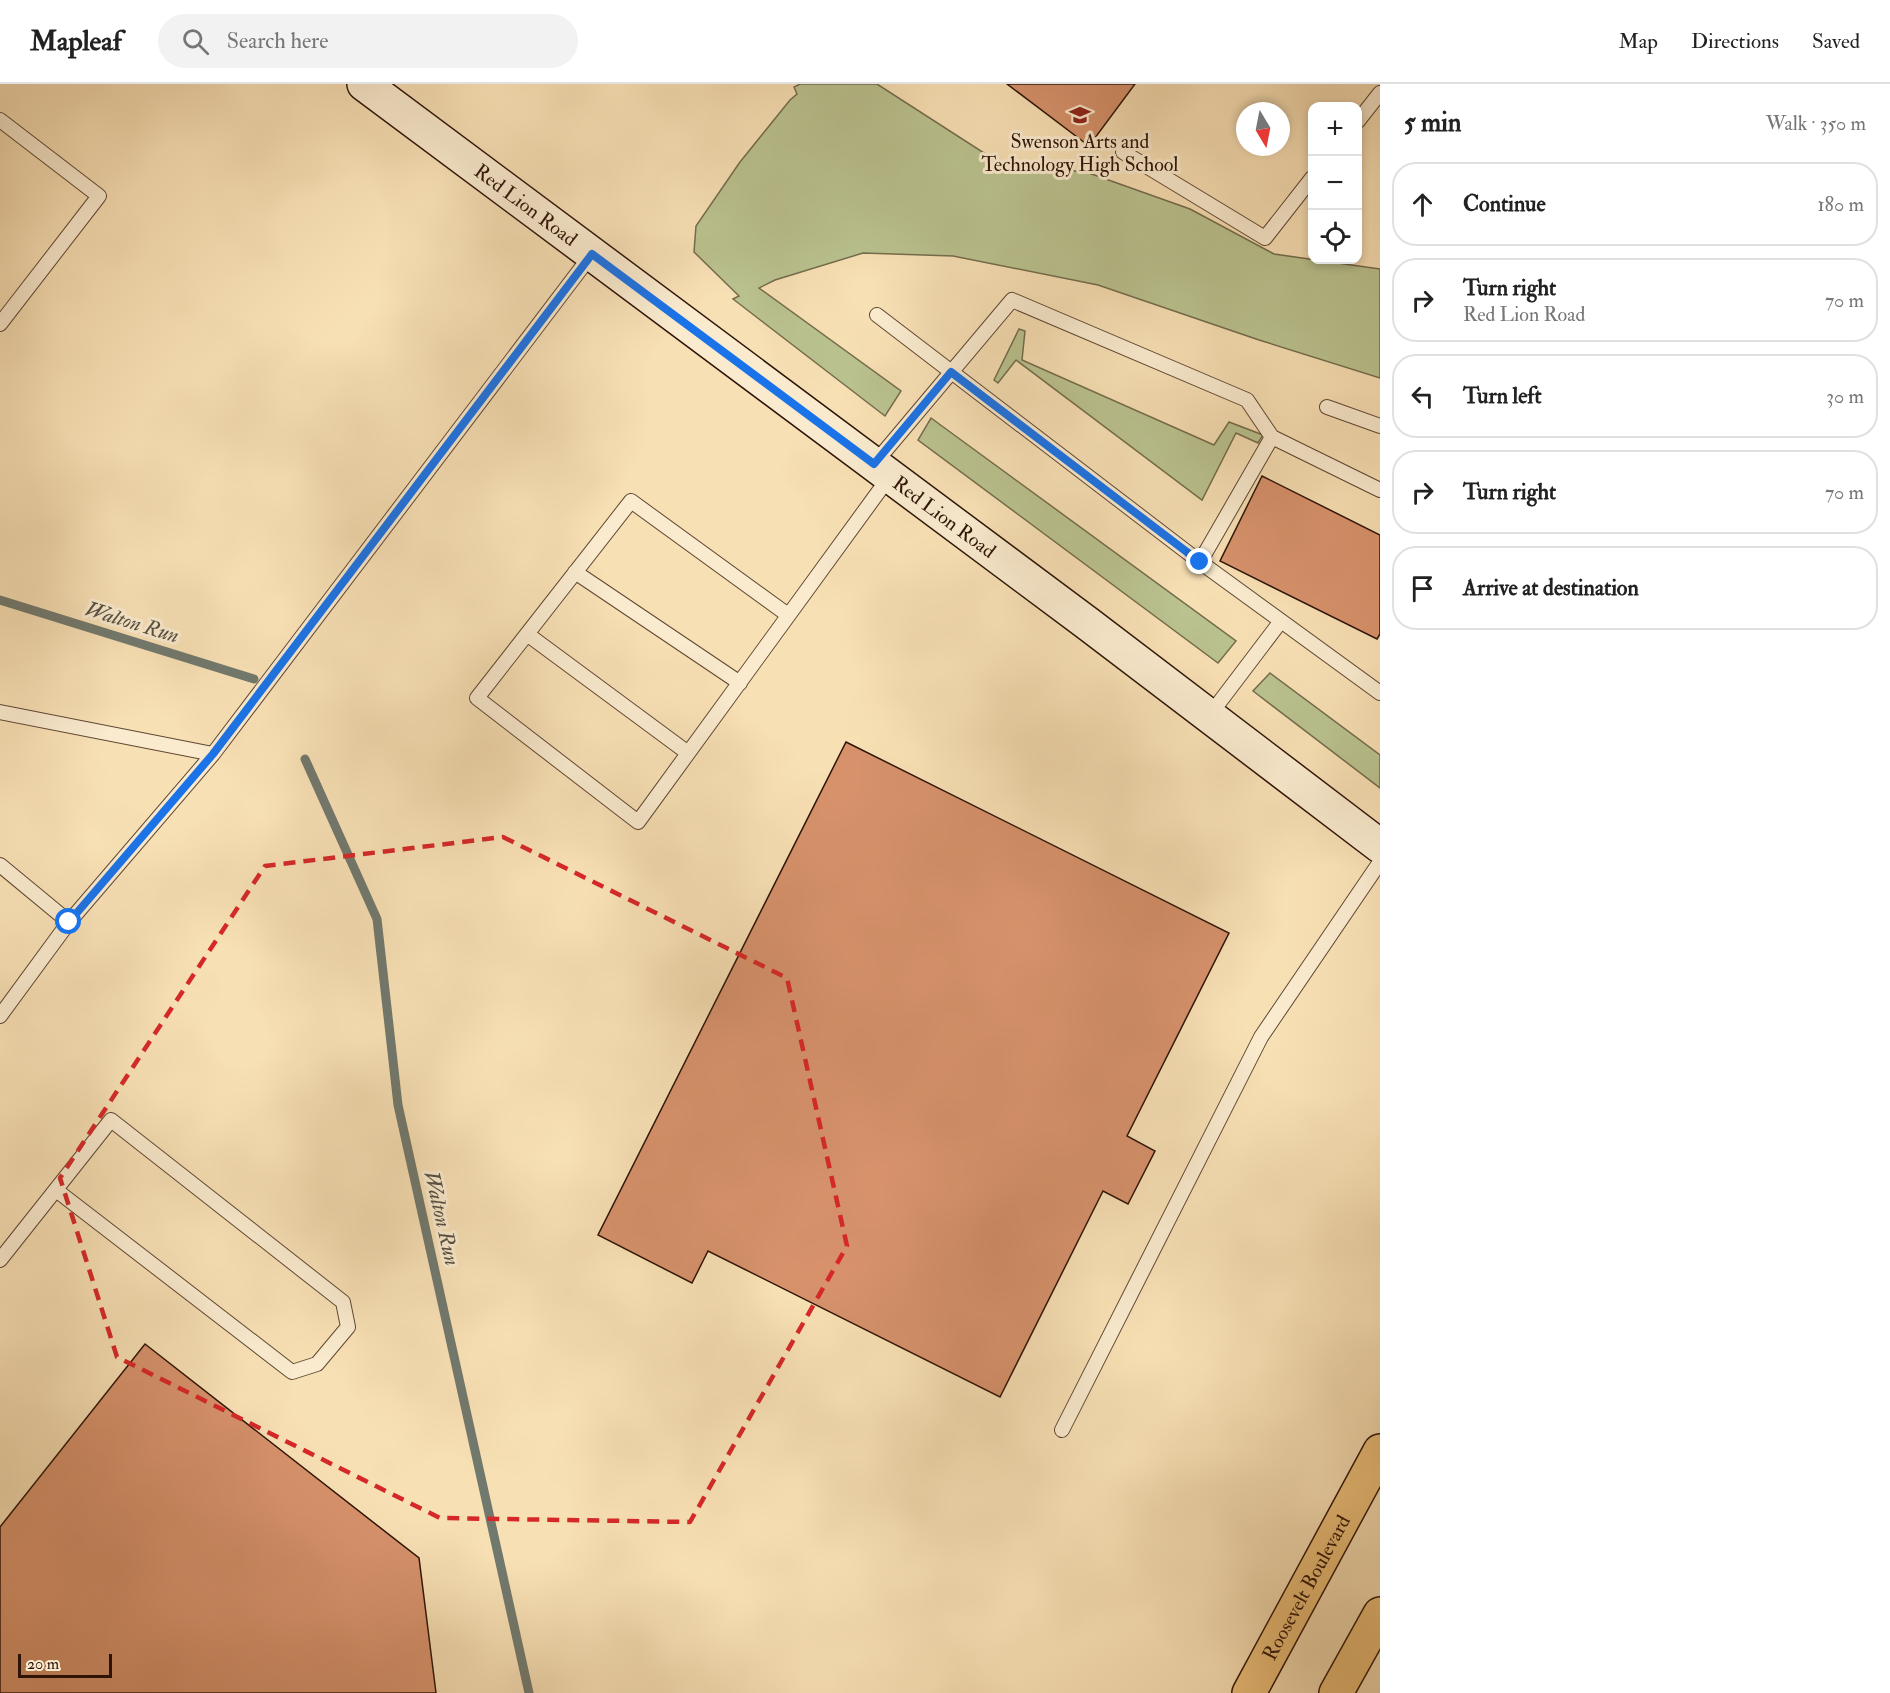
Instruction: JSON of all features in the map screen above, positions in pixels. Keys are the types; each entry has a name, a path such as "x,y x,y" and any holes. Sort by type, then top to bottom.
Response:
{"highway":[{"name":"Roosevelt Boulevard","path":"1249,1693 1380,1451"},
{"path":"1336,1693 1380,1614"}],"street":[{"name":"Red Lion Road","path":"364,84 882,470 1380,846"}],"lane":[{"path":"1362,116 1380,93"},
{"path":"0,120 99,196 0,324"},
{"path":"1123,152 1265,238 1308,183"},
{"path":"0,1016 69,922 213,754 592,254"},
{"path":"788,615 631,501 477,698 638,822 788,615 882,470 951,372 1012,300 1247,400 1272,437 1380,490"},
{"path":"877,315 1200,562 1380,691"},
{"path":"1328,407 1380,426"},
{"path":"1200,562 1272,437"},
{"path":"575,572 740,683"},
{"path":"1209,716 1281,621"},
{"path":"527,633 688,753"},
{"path":"0,712 213,754"},
{"path":"1062,1430 1261,1037 1380,862"},
{"path":"0,865 69,922"},
{"path":"0,1260 111,1120 343,1302 348,1327 317,1364 292,1372 56,1190"}],"highlighted area":[{"path":"503,837 787,978 847,1246 690,1522 440,1518 117,1357 60,1178 265,866"}],"green space":[{"path":"800,84 877,84 1001,164 1086,172 1190,209 1274,254 1308,259 1308,264 1345,264 1380,269 1380,378 1259,340 1098,285 953,256 863,253 775,280 759,288 901,391 885,416 733,299 739,296 694,252 696,226 740,162 797,94 794,87"},
{"path":"1019,329 1025,331 1022,360 1214,445 1229,422 1263,435 1258,443 1236,433 1202,500 1016,360 998,383 994,380"},
{"path":"931,418 1236,641 1218,663 918,440"},
{"path":"1270,673 1380,755 1380,788 1253,691"}],"building":[{"name":"Swenson Arts and Technology High School","path":"1007,84 1135,84 1089,146"},
{"path":"1262,476 1380,535 1380,634 1377,639 1220,561"},
{"path":"846,742 1229,933 1127,1136 1155,1151 1128,1204 1103,1191 1000,1397 708,1251 692,1283 598,1235"},
{"path":"145,1344 419,1558 436,1693 0,1693 0,1527"}],"waterway":[{"name":"Walton Run","path":"0,600 254,679"},
{"name":"Walton Run","path":"305,759 377,919 398,1105 529,1693"}],"place":[{"name":"Swenson Arts and Technology High School","path":"1080,115"}],"route":[{"path":"69,922 213,754 592,254 874,464 951,372 1200,562"}]}
